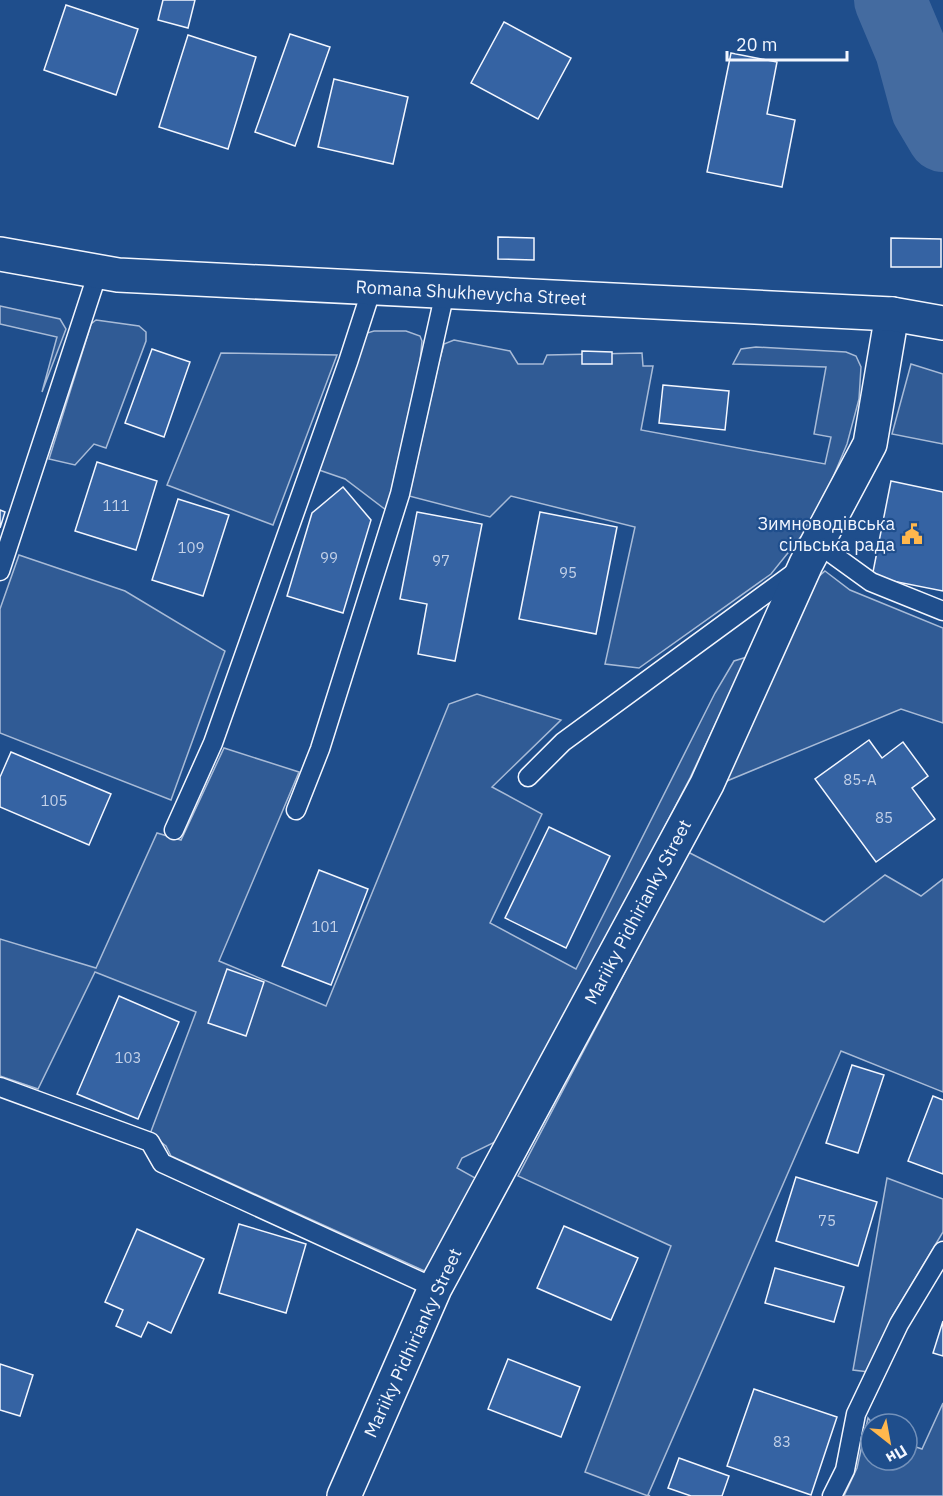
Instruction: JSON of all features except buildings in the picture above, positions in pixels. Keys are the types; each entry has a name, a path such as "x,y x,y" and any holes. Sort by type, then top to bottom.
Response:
{"street":[{"name":"Romana Shukhevycha Street","path":"0,254 118,275 892,315 943,323"},
{"name":"Mariiky Pidhirianky Street","path":"344,1496 435,1288 707,784 812,553 870,444 892,315"}],"lane":[{"path":"0,571 98,272"},
{"path":"174,830 213,743 372,288"},
{"path":"296,810 320,749 400,494 445,292"},
{"path":"528,777 563,742 812,553 871,582 943,611"},
{"path":"0,1087 150,1142 162,1163 435,1288"},
{"path":"832,1496 845,1470 856,1414 899,1324 943,1251"}],"shaded area":[{"path":"0,306 60,319 66,329 42,392 57,337 0,324"},
{"path":"96,320 139,326 146,332 146,341 106,448 94,444 75,465 49,459 91,324"},
{"path":"406,331 420,336 422,341 420,362 386,510 345,479 319,470 367,333"},
{"path":"454,340 510,351 518,364 543,364 547,355 642,353 643,366 653,366 641,430 825,464 831,437 814,434 826,367 733,364 741,349 756,347 846,352 856,356 861,367 859,399 847,444 816,518 771,574 639,668 605,664 635,527 511,496 490,517 409,496 444,344"},
{"path":"221,353 337,355 273,525 167,485"},
{"path":"911,364 943,374 943,444 892,434"},
{"path":"19,555 125,591 225,651 171,800 0,733 0,609"},
{"path":"825,571 850,590 943,628 943,723 901,709 722,783 809,585"},
{"path":"747,657 690,778 524,1097 495,1142 462,1158 457,1168 477,1179 429,1273 171,1156 166,1146 150,1134 196,1012 95,972 38,1089 0,1076 0,939 96,968 157,833 181,840 224,748 299,772 219,961 326,1006 449,704 477,694 561,720 492,787 542,814 490,923 576,969 715,693 734,661"},
{"path":"688,852 824,922 885,875 921,896 943,879 943,1092 841,1051 648,1495 650,1496 648,1496 585,1472 671,1246 518,1176"},
{"path":"887,1178 943,1199 943,1232 893,1315 869,1372 853,1370"},
{"path":"943,1403 943,1496 844,1496 859,1459 859,1472 919,1472 919,1448 922,1449"}],"waterway":[{"path":"890,0 911,50 927,109 943,136"}],"place":[{"name":"Зимноводівська сільська рада","path":"912,534"}]}
